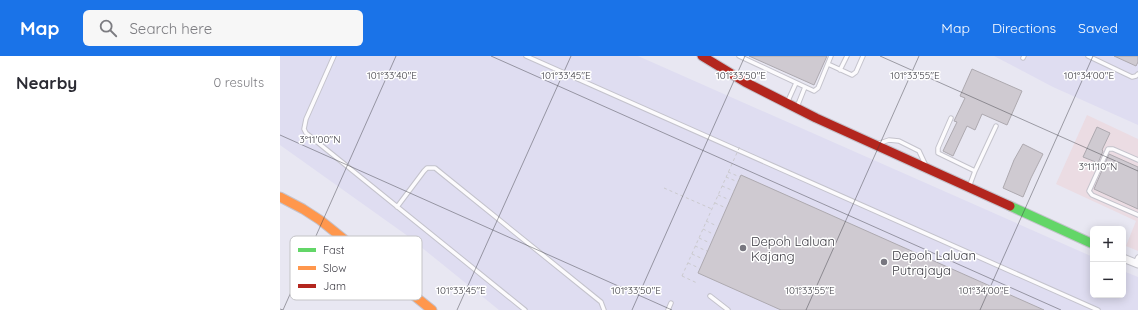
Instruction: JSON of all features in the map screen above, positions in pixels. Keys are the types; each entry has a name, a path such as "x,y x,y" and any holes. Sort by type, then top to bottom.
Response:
{"street":[{"path":"702,56 786,104 1090,243"},
{"path":"280,197 320,220 340,236"},
{"path":"1126,259 1137,262"},
{"path":"420,300 432,310"}],"lane":[{"path":"334,56 306,119 304,129 306,134 525,310"},
{"path":"526,56 1098,310"},
{"path":"739,56 744,57 811,90 816,90 831,56"},
{"path":"840,70 847,56"},
{"path":"828,64 849,74 854,74 863,56"},
{"path":"1088,56 1132,76 1136,76 1138,74"},
{"path":"786,104 796,83"},
{"path":"797,108 805,87"},
{"path":"951,118 938,148 938,154 976,171"},
{"path":"968,188 996,126"},
{"path":"874,144 894,140 914,148 921,154 928,169"},
{"path":"1138,160 1113,149 1108,149 1089,191 1092,195 1138,215"},
{"path":"397,207 424,171 427,168 435,168 601,302 604,310"},
{"path":"710,296 728,310"},
{"path":"668,310 671,303"}],"path":[{"path":"697,283 682,276 740,146"},
{"path":"728,172 740,177"},
{"path":"726,177 738,182"},
{"path":"722,186 734,191"},
{"path":"664,188 712,209"},
{"path":"718,195 730,200"},
{"path":"714,203 726,208"},
{"path":"706,221 717,226"},
{"path":"703,229 713,234"},
{"path":"699,238 710,243"},
{"path":"695,246 707,251"},
{"path":"692,254 703,259"},
{"path":"688,263 699,268"}],"shaded area":[{"path":"280,56 638,56 1090,256 1090,298 1126,298 1126,272 1138,277 1138,310 499,310 422,248 422,236 407,236 280,145"},
{"path":"994,56 1138,56 1138,125 1053,87"},
{"path":"1087,115 1138,139 1138,251 1126,246 1136,221 1056,184"}],"building":[{"path":"749,56 827,56 814,85"},
{"path":"1114,56 1138,56 1138,62 1136,66"},
{"path":"972,69 1022,91 1007,125 982,114 975,130 967,126 953,156 943,151 957,122 954,121 965,98 960,96"},
{"path":"1097,127 1110,133 1098,163 1083,157"},
{"path":"1023,144 1043,154 1023,197 1003,188 1014,160"},
{"path":"1109,154 1138,167 1138,209 1094,189"},
{"path":"741,175 1044,310 781,310 698,273"}],"traffic: fast":[{"path":"1010,206 1090,243"}],"traffic: slow":[{"path":"280,197 320,220 340,236"},
{"path":"420,300 432,310"}],"traffic: jam":[{"path":"702,56 745,82 816,118 1010,206"}],"place":[{"name":"Depoh Laluan Kajang","path":"743,248"},
{"name":"Depoh Laluan Putrajaya","path":"884,262"}]}
